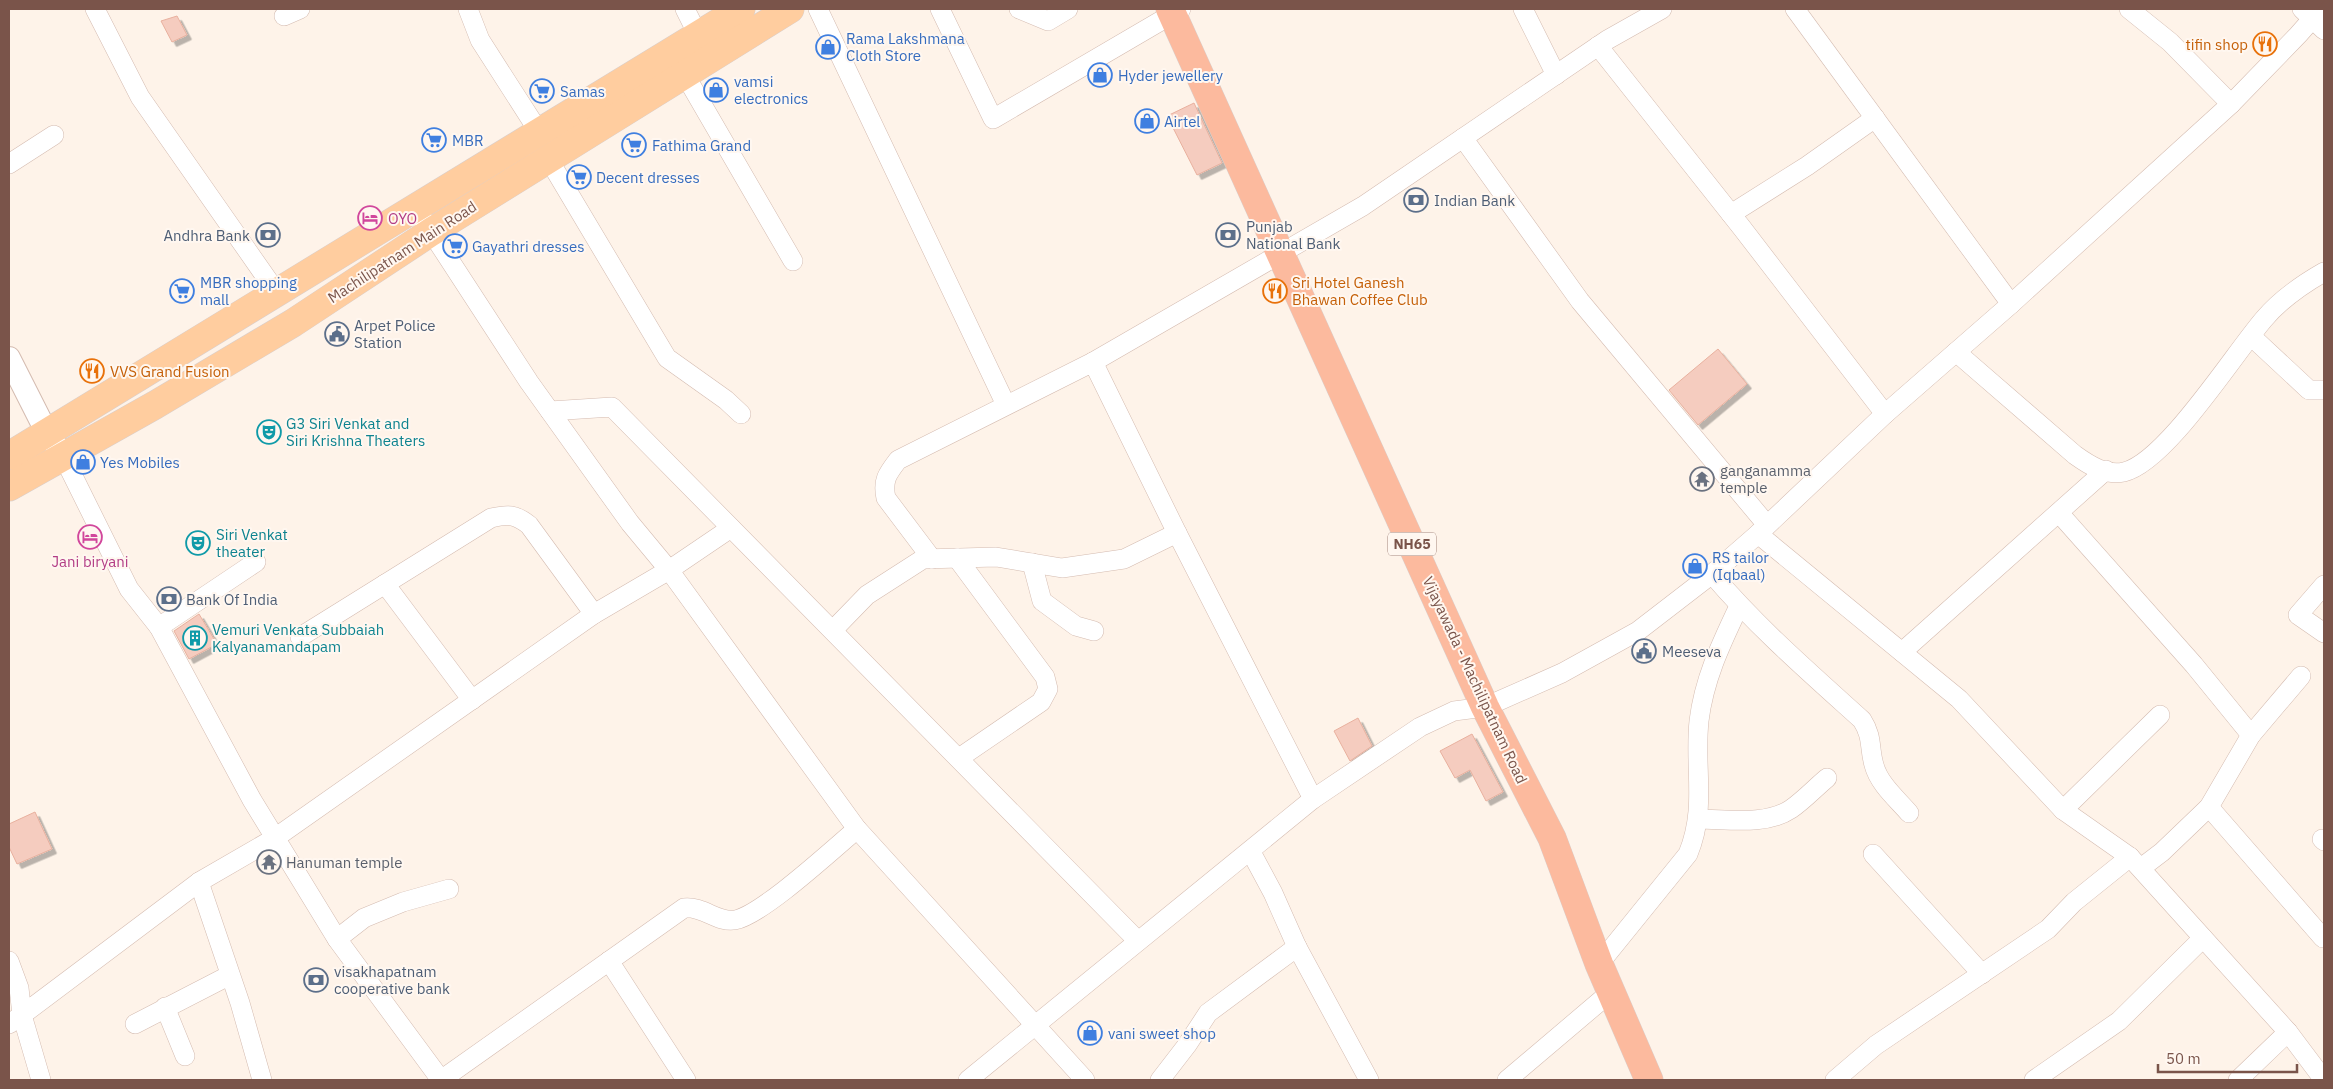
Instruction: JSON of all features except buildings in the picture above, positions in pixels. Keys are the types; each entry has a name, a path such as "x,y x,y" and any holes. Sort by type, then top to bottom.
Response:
{"highway":[{"name":"Vijayawada - Machilipatnam Road","path":"1175,10 1281,255 1486,707 1552,838 1599,964 1649,1080"}],"main road":[{"name":"Machilipatnam Main Road","path":"9,456 741,9"},
{"name":"Machilipatnam Main Road","path":"9,487 155,405 293,323 430,232 790,9"}],"street":[{"path":"95,9 140,97 277,294"},
{"path":"468,9 480,40 539,132"},
{"path":"685,9 698,36"},
{"path":"818,9 1006,405"},
{"path":"940,9 993,119 1175,10"},
{"path":"1019,9 1048,21 1068,9"},
{"path":"932,559 886,498 884,488 886,476 898,460 1093,362 1281,255 1363,206 1598,46 1662,9"},
{"path":"1795,9 2011,304"},
{"path":"2130,9 2170,42 2231,104"},
{"path":"1528,11 1556,75"},
{"path":"968,1080 1034,1024 1251,852 1313,800 1420,727 1454,711 1486,707 1562,673 1638,631 1712,574 1885,414 2011,304 2231,104 2314,17"},
{"path":"1598,46 1731,214 1885,414"},
{"path":"685,75 793,261"},
{"path":"1731,214 1807,166 1875,118"},
{"path":"9,164 54,135"},
{"path":"1463,138 1580,301 1762,529 1902,652 1959,699 2063,810 2135,862 2288,1032 2324,1080"},
{"path":"549,160 667,358 726,400 741,414"},
{"path":"415,207 550,411 630,523 668,570 857,829 1085,1080"},
{"path":"1956,352 2075,455 2094,468 2122,472 2137,467 2165,445 2266,317 2306,282 2324,272"},
{"path":"2251,336 2309,390 2324,390"},
{"path":"9,358 47,433 63,456 129,589 160,627 252,800 337,939 441,1080 684,908 699,909 719,918 732,920 742,918 764,905 857,829"},
{"path":"1093,362 1177,533 1313,800"},
{"path":"550,411 612,407 1138,941"},
{"path":"1902,652 2106,470"},
{"path":"2059,513 2194,665 2251,735"},
{"path":"300,637 491,518 507,514 517,516 529,525 594,614"},
{"path":"15,1019 199,882 275,838 594,614 668,570 731,528"},
{"path":"833,630 867,595 924,559 996,557 1062,568 1124,558 1177,533"},
{"path":"957,558 1045,677 1048,689 1041,702 959,758"},
{"path":"160,627 256,562"},
{"path":"1032,563 1042,601 1076,626 1094,631"},
{"path":"1712,574 1739,606 1862,720 1870,731 1873,765 1878,777 1909,813"},
{"path":"385,584 472,700"},
{"path":"2324,584 2298,615 2324,633"},
{"path":"1599,964 1688,854 1695,835 1698,819 1699,722 1705,687 1713,662 1739,606"},
{"path":"1834,1080 1876,1045 2048,929 2074,902 2135,862 2162,852 2210,807 2251,735 2301,676"},
{"path":"2063,810 2160,715"},
{"path":"1698,819 1757,819 1774,817 1790,809 1827,778"},
{"path":"2210,807 2323,938"},
{"path":"1251,852 1297,946 1369,1080"},
{"path":"1873,854 1982,974"},
{"path":"199,882 262,1080"},
{"path":"337,939 364,918 403,902 449,889"},
{"path":"2034,1080 2119,1021 2203,938"},
{"path":"1160,1080 1187,1045 1208,1013 1297,946"},
{"path":"610,961 686,1080"},
{"path":"9,962 19,988 15,1019 41,1080"},
{"path":"135,1024 230,975"},
{"path":"1507,1080 1612,991"},
{"path":"165,1007 185,1056"},
{"path":"2238,1080 2288,1032"}],"place":[{"name":"tifin shop","path":"2265,44"},
{"name":"Rama Lakshmana Cloth Store","path":"828,47"},
{"name":"Hyder jewellery","path":"1100,75"},
{"name":"vamsi electronics","path":"716,90"},
{"name":"Samas","path":"542,91"},
{"name":"Airtel","path":"1147,121"},
{"name":"MBR","path":"434,140"},
{"name":"Fathima Grand","path":"634,145"},
{"name":"Decent dresses","path":"579,177"},
{"name":"Indian Bank","path":"1416,200"},
{"name":"OYO","path":"370,218"},
{"name":"Andhra Bank","path":"268,235"},
{"name":"Punjab National Bank","path":"1228,235"},
{"name":"Gayathri dresses","path":"455,246"},
{"name":"MBR shopping mall","path":"182,291"},
{"name":"Sri Hotel Ganesh Bhawan Coffee Club","path":"1275,291"},
{"name":"Arpet Police Station","path":"337,334"},
{"name":"VVS Grand Fusion","path":"92,371"},
{"name":"G3 Siri Venkat and Siri Krishna Theaters","path":"269,432"},
{"name":"Yes Mobiles","path":"83,462"},
{"name":"ganganamma temple","path":"1702,479"},
{"name":"Jani biryani","path":"90,537"},
{"name":"Siri Venkat theater","path":"198,543"},
{"name":"RS tailor (Iqbaal)","path":"1695,566"},
{"name":"Bank Of India","path":"169,599"},
{"name":"Vemuri Venkata Subbaiah Kalyanamandapam","path":"195,638"},
{"name":"Meeseva","path":"1644,651"},
{"name":"Hanuman temple","path":"269,862"},
{"name":"visakhapatnam cooperative bank","path":"316,980"},
{"name":"vani sweet shop","path":"1090,1033"}]}
